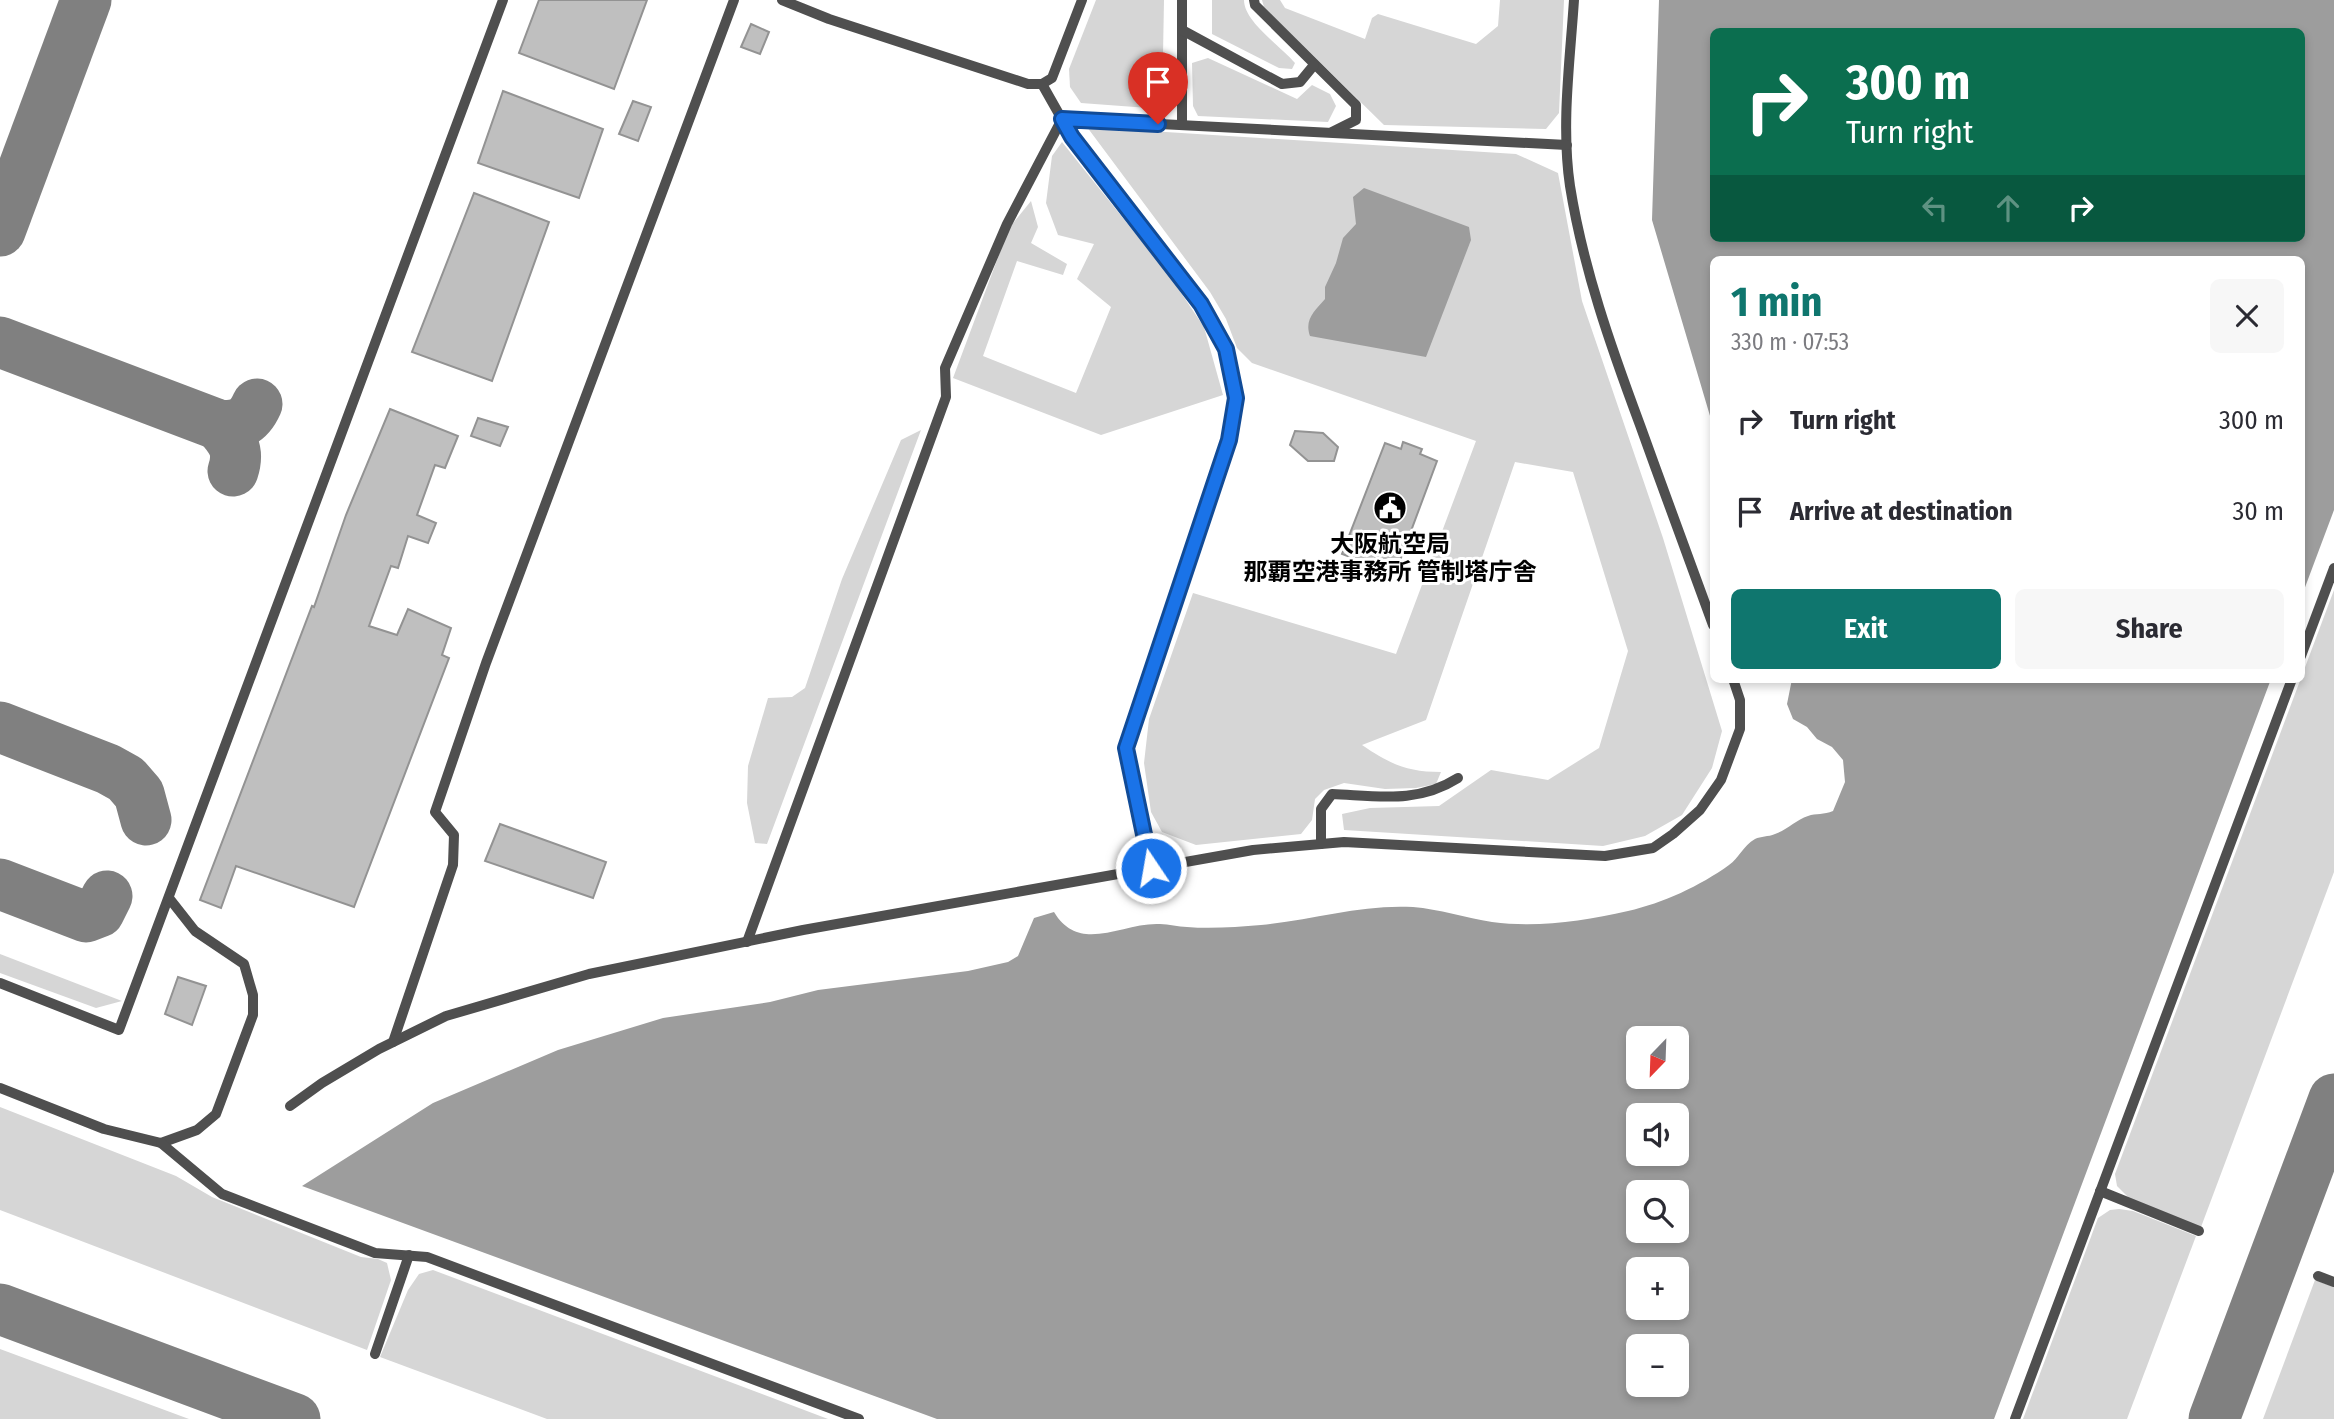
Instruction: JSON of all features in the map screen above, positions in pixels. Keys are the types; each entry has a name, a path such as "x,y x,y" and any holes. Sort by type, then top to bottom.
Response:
{"lane":[{"path":"0,983 119,1030 503,0"},
{"path":"393,1042 453,865 454,835 435,812 486,663 734,0"},
{"path":"782,0 829,19 1028,84 1042,84 1052,78 1082,0"},
{"path":"1182,0 1182,125"},
{"path":"1254,0 1255,5 1356,105 1356,120 1329,133"},
{"path":"1574,0 1565,132 1570,185 1583,249 1603,320 1710,617"},
{"path":"1182,30 1282,84 1300,82 1314,65"},
{"path":"1042,84 1072,137 1201,304 1226,349 1236,398 1229,440 1126,748 1151,868"},
{"path":"747,942 946,397 945,368 1007,224 1062,119"},
{"path":"1062,119 1567,145"},
{"path":"2305,645 2334,568"},
{"path":"290,1106 322,1083 393,1042 446,1016 589,974 747,942 1253,850 1370,843 1605,856 1653,848 1700,810 1721,780 1740,729 1740,700 1734,683"},
{"path":"2015,1419 2290,683"},
{"path":"1321,844 1321,810 1332,794 1408,798 1441,789 1458,778"},
{"path":"161,1143 197,1130 216,1114 253,1015 253,995 244,964 195,931 169,898"},
{"path":"0,1088 104,1129 161,1143 222,1194 375,1253 427,1256 859,1419"},
{"path":"2100,1191 2199,1231"},
{"path":"375,1354 409,1255"},
{"path":"2318,1276 2334,1282"}],"shaded area":[{"path":"1096,0 1164,0 1162,109 1081,103 1070,87 1069,69"},
{"path":"1212,0 1244,0 1256,25 1295,63 1292,69 1279,68 1212,34"},
{"path":"1262,0 1280,0 1285,8 1365,39 1372,18 1378,14 1476,44 1498,26 1500,0 1564,0 1559,113 1546,129 1384,125 1264,7"},
{"path":"1659,0 2334,0 2334,510 2305,587 2305,256 1710,256 1710,416 1652,220"},
{"path":"1208,58 1297,99 1312,85 1330,94 1336,106 1328,122 1198,116 1193,106 1192,63"},
{"path":"1087,127 1516,154 1558,173 1582,301 1663,538 1722,731 1712,768 1682,815 1645,836 1603,846 1344,830 1342,814 1370,808 1439,806 1491,770 1548,780 1599,748 1628,651 1573,472 1515,462 1426,720 1362,745 1399,766 1441,772 1436,784 1385,789 1344,783 1324,790 1315,799 1312,820 1301,834 1196,845 1162,832 1151,812 1144,763 1149,719 1193,593 1396,654 1476,441 1252,363 1237,348 1226,319 1210,292"},
{"path":"1062,142 1171,278 1204,327 1223,395 1101,435 953,378 1009,228 1031,201 1038,227 1031,243 1067,264 1063,275 1017,261 983,356 1076,393 1111,307 1077,279 1094,244 1058,235 1046,203 1052,156"},
{"path":"1364,188 1469,227 1471,240 1426,357 1310,336 1309,320 1325,299 1325,287 1343,238 1356,224 1353,197"},
{"path":"921,430 767,844 755,843 747,803 748,766 768,698 792,697 805,688 842,579 901,440"},
{"path":"2334,590 2334,872 2201,1227 2129,1198 2117,1186 2115,1174 2299,683 2305,683 2305,667"},
{"path":"1791,683 2270,683 1994,1419 937,1419 302,1186 433,1103 558,1050 663,1018 770,1002 818,990 968,971 1008,962 1018,956 1034,918 1054,912 1064,925 1076,932 1089,934 1163,924 1205,928 1261,925 1356,910 1394,907 1423,908 1509,924 1560,923 1628,911 1681,893 1706,880 1732,862 1755,839 1779,832 1808,816 1833,811 1845,782 1843,760 1832,747 1817,739 1807,727 1793,719 1787,704"},
{"path":"0,954 122,1001 96,1008 0,973"},
{"path":"0,1107 176,1176 212,1197 361,1257 387,1263 391,1280 367,1350 0,1210"},
{"path":"2110,1210 2133,1211 2196,1236 2127,1419 2023,1419 2098,1218"},
{"path":"433,1270 828,1419 547,1419 380,1357 408,1290 419,1274"},
{"path":"2315,1280 2334,1287 2334,1419 2263,1419"},
{"path":"0,1349 189,1419 0,1419"}],"building":[{"path":"539,0 647,0 614,89 519,53"},
{"path":"751,24 769,32 760,54 741,47"},
{"path":"503,91 603,129 579,198 478,163"},
{"path":"633,101 651,107 638,141 619,134"},
{"path":"474,193 549,222 492,381 412,352"},
{"path":"390,409 458,436 445,468 435,465 417,515 436,523 428,543 408,536 398,568 391,566 369,626 397,635 408,609 451,628 442,655 449,658 354,907 236,866 221,908 200,900 312,606 314,607 346,515"},
{"path":"478,418 508,427 500,446 471,436"},
{"path":"1295,431 1323,433 1338,447 1334,461 1308,461 1290,445"},
{"name":"大阪航空局 那覇空港事務所 管制塔庁舎","path":"1403,442 1422,449 1420,454 1437,461 1395,574 1342,554 1385,443 1401,449"},
{"path":"500,824 606,862 593,898 485,861"},
{"path":"178,977 206,986 192,1025 165,1014"}],"taxiway":[{"path":"0,231 86,0"},
{"path":"0,342 219,425 242,422 257,404"},
{"path":"219,425 234,446 236,457 233,471"},
{"path":"0,727 108,769 126,779 139,794 146,820"},
{"path":"0,884 86,917 99,912 107,896"},
{"path":"2214,1419 2334,1099"},
{"path":"0,1309 295,1419"}],"place":[{"name":"大阪航空局 那覇空港事務所 管制塔庁舎","path":"1390,508"}],"route":[{"path":"1151,868 1126,748 1229,440 1236,398 1226,349 1201,304 1072,137 1062,119 1158,124"}]}
